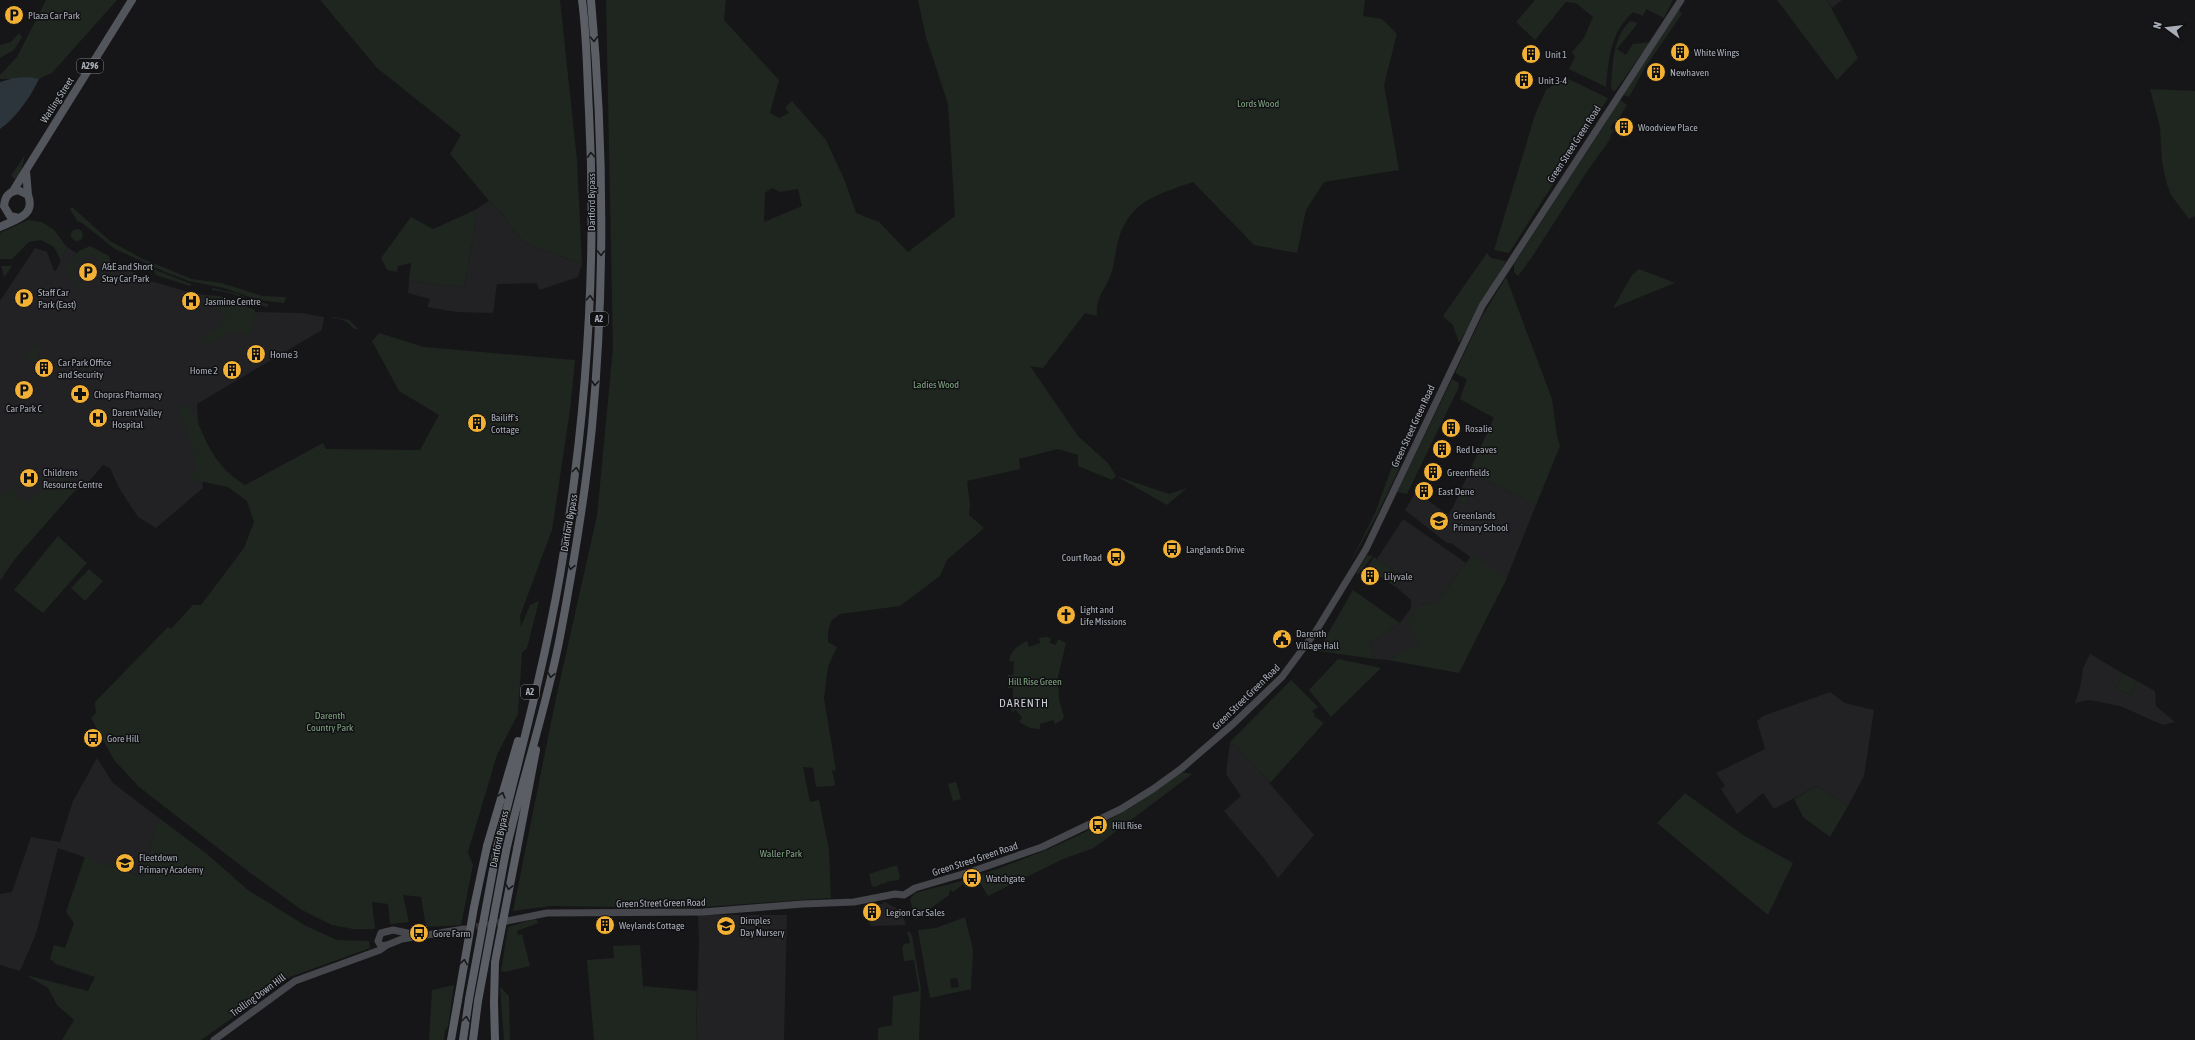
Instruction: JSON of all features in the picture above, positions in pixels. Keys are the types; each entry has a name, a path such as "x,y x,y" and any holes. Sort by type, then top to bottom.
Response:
{"highway":[{"name":"Dartford Bypass","path":"463,1040 469,999 497,848 542,663 560,575 581,433 590,289 592,169 582,0"},
{"name":"Dartford Bypass","path":"473,1040 478,1001 506,851 560,636 584,491 592,427 601,234 601,160 591,0"},
{"name":"A2","path":"451,1040 474,907 487,846 525,712 566,536"},
{"name":"A2","path":"495,1040 494,1003 496,954 534,763 538,725"}],"main road":[{"name":"Watling Street","path":"13,191 48,132 132,0"},
{"name":"Green Street Green Road","path":"507,921 547,913 703,912 803,904 854,902 895,894 904,896 915,888 973,871 1042,847 1097,822 1153,789 1182,768 1233,724 1277,682 1316,631 1366,550 1482,306 1681,0"},
{"path":"0,227 19,218 29,211 31,204 28,195 26,171"},
{"path":"0,218 4,208 5,199 13,191 23,191 28,195"},
{"path":"4,208 10,216 19,218"},
{"path":"398,940 396,932 422,936 464,929"},
{"name":"Trolling Down Hill","path":"361,956 378,941 378,935 391,930 396,932"},
{"name":"Trolling Down Hill","path":"214,1040 295,981 398,940 422,936"},
{"path":"378,941 381,946 387,945"}],"shaded area":[{"path":"1827,0 1842,0 1832,8"},
{"path":"29,77 39,79 32,92 12,119 0,129 0,82 14,78"},
{"path":"489,201 502,214 523,242 582,264 578,277 539,290 537,283 497,284 493,313 456,312 427,307 430,299 408,293 409,281 464,287 476,222 473,211"},
{"name":"Darent Valley Hospital","path":"67,247 77,253 87,248 110,264 126,268 147,280 196,294 219,296 255,312 301,313 324,317 322,330 197,404 203,488 156,528 138,517 119,488 110,468 103,465 91,479 46,514 0,581 0,301 35,248 47,252 54,271 56,271"},
{"path":"1469,472 1536,505 1505,582 1451,543 1447,543 1405,510 1416,492 1448,515"},
{"path":"1403,519 1466,563 1437,602 1420,605 1420,644 1388,660 1375,659 1370,643 1400,623 1411,608 1411,600 1396,587 1403,577 1377,559"},
{"path":"2090,654 2124,674 2116,688 2130,695 2137,681 2155,691 2156,706 2175,722 2163,725 2120,706 2089,700 2075,703 2080,688 2083,668"},
{"path":"1830,692 1845,703 1874,710 1864,776 1848,806 1817,786 1774,809 1763,793 1737,814 1721,789 1725,786 1716,773 1765,749 1757,721 1763,716"},
{"path":"1230,742 1237,747 1254,765 1314,835 1278,878 1262,856 1224,811 1241,796 1226,774"},
{"name":"Fleetdown Primary Academy","path":"97,758 113,783 159,818 142,877 58,848 36,934 20,971 0,965 0,894 12,892 31,837 60,842 73,801"},
{"path":"883,901 901,911 906,925 870,926 866,905 883,904"},
{"path":"698,915 787,915 784,1040 696,1040 699,942"}],"green space":[{"path":"46,0 117,0 52,73 39,79 0,79 0,75 17,57"},
{"path":"320,0 560,0 577,160 582,264 523,242 502,214 489,201 450,154 461,135 377,68"},
{"path":"606,0 726,0 724,20 779,80 770,113 779,118 789,113 785,108 792,101 826,140 845,181 856,213 879,222 908,252 955,216 948,104 926,37 918,0 1365,0 1363,16 1382,19 1397,34 1384,85 1399,170 1324,182 1306,210 1297,253 1254,245 1193,182 1146,201 1130,216 1123,227 1118,241 1109,280 1099,299 1097,316 1085,313 1043,368 1030,366 1078,436 1108,463 1116,476 1112,480 1078,466 1078,455 1058,449 1019,459 1020,469 967,481 970,505 969,515 984,528 947,560 940,576 900,606 840,614 831,621 828,632 828,642 837,647 828,667 824,698 836,771 832,770 835,784 834,786 816,787 813,768 803,767 810,802 819,800 829,850 831,898 688,908 551,906 513,911 556,698 597,516 613,348","holes":["772,188 780,192 798,189 802,206 764,222 765,193"]},
{"path":"1535,0 1673,0 1664,18 1646,9 1643,16 1633,12 1625,20 1615,37 1612,46 1606,87 1569,69 1575,57 1572,52 1584,38 1593,17 1576,3 1566,2 1535,40 1516,22"},
{"path":"1777,0 1827,0 1858,58 1837,80"},
{"path":"1679,9 1682,14 1646,66 1629,97 1623,95"},
{"path":"1630,21 1638,23 1617,49 1626,55 1633,44 1650,42 1616,90 1613,91 1611,88 1614,52 1624,28"},
{"path":"19,33 22,37 14,50 0,58 0,45 11,42"},
{"path":"1564,77 1608,98 1509,253 1494,250 1535,115 1546,90"},
{"path":"2150,89 2195,91 2195,216 2189,219 2171,195 2167,184 2162,162 2160,127"},
{"path":"1620,100 1627,105 1616,123 1614,122 1610,128 1614,131 1610,136 1611,138 1518,276 1514,272 1514,264"},
{"path":"25,155 21,172 16,180 11,176"},
{"path":"72,207 110,241 141,258 192,279 221,283 263,296 286,297 284,303 258,300 224,288 189,281 165,272 115,249 82,223 77,221 70,209"},
{"path":"473,211 476,222 464,287 409,281 411,263 398,266 397,272 387,270 381,258 411,217 433,229"},
{"path":"28,220 42,222 54,230 67,247 61,261 54,247 41,240 29,242 12,259 0,259 0,233"},
{"path":"75,229 79,229 83,235 79,241 75,241 71,237 71,233"},
{"path":"90,246 109,256 111,264 107,274 105,273 106,270 95,255 93,256 92,254 80,262 79,266 77,264 73,267 74,270 72,272 84,288 82,290 67,274 65,269 79,251"},
{"path":"1487,253 1491,258 1506,261 1459,343 1453,325 1443,316"},
{"path":"1,266 12,266 4,278 4,277"},
{"path":"153,269 191,284 190,286 156,275"},
{"path":"1639,269 1675,283 1613,308 1632,275"},
{"path":"1506,277 1552,399 1557,436 1560,446 1536,505 1469,472 1494,418 1460,399 1467,379 1455,373 1481,318"},
{"path":"212,288 235,293 249,299 226,292 212,290"},
{"path":"196,295 223,297 255,310 252,332 247,335 242,332 236,333 234,331 211,343 200,341 227,319 215,303 210,305 206,296"},
{"path":"253,300 268,304 268,307 252,303"},
{"path":"333,317 349,320 358,329 354,329 347,322 340,319 333,318 330,323"},
{"name":"Darenth Country Park","path":"379,333 424,347 575,360 570,410 552,530 520,616 521,627 530,605 539,601 527,648 522,653 518,714 497,755 468,852 473,865 461,925 426,927 421,897 403,895 409,922 390,924 388,904 372,902 375,929 353,929 332,925 302,910 249,872 139,787 114,760 91,718 96,713 95,702 168,627 171,629 193,605 201,605 244,548 254,522 247,501 228,487 184,478 191,478 197,471 192,446 178,407 191,406 211,451 234,478 245,485 323,443 326,449 420,450 439,415 399,391 372,341"},
{"path":"33,345 38,347 38,362 30,361 24,357"},
{"path":"1452,379 1459,383 1458,389 1407,494 1397,492"},
{"path":"1393,464 1400,467 1378,513 1347,569 1375,513"},
{"path":"67,472 65,482 69,486 75,485 78,487 0,576 0,500 10,486 21,499 30,500"},
{"path":"1116,476 1169,494 1187,488 1167,505"},
{"path":"1467,485 1474,488 1466,504 1459,501"},
{"path":"58,536 87,563 43,613 14,590"},
{"path":"1367,555 1373,556 1358,574 1356,573"},
{"path":"1472,555 1507,578 1459,673 1388,660 1419,644 1407,623 1420,605 1437,602"},
{"path":"1374,557 1403,577 1396,587 1367,568"},
{"path":"89,569 103,581 85,601 71,588"},
{"path":"1353,590 1400,623 1370,643 1375,659 1318,651"},
{"name":"Hill Rise Green","path":"1039,638 1051,638 1050,643 1056,645 1058,639 1066,643 1058,677 1059,699 1064,717 1055,724 1053,720 1040,724 1040,729 1030,728 1019,722 1022,718 1016,710 1012,712 1008,700 1013,700 1013,688 1008,688 1008,675 1013,675 1014,662 1009,661 1013,651 1021,644 1027,641 1029,647 1040,643"},
{"path":"1338,659 1381,668 1331,717 1309,690"},
{"path":"2124,674 2137,681 2130,695 2116,688"},
{"path":"1291,680 1318,707 1312,711 1315,714 1314,716 1324,723 1270,783 1237,747 1230,742"},
{"path":"1181,772 1192,774 1094,848 1063,859 988,896 980,883 975,882 967,888 963,884 953,892 951,890 949,895 916,919 915,918 910,899 915,893 967,879 1056,846 1134,806"},
{"path":"956,782 961,799 953,801 948,784"},
{"path":"1817,786 1848,806 1830,837 1803,817 1794,799"},
{"path":"1685,793 1743,835 1793,863 1768,915 1657,823"},
{"path":"159,818 207,854 248,890 306,926 337,940 369,941 370,948 290,977 201,1040 62,1040 74,1020 57,1005 48,988 26,975 88,991 95,977 56,964 50,959 54,945 65,948 74,923 66,912 85,857 142,877"},
{"path":"897,865 900,878 898,880 886,882 884,885 883,883 875,887 872,886 869,874"},
{"path":"965,917 973,950 971,989 930,998 918,930 936,928","holes":["957,978 959,987 951,988 950,979"]},
{"path":"534,919 537,920 538,923 517,931 518,935 522,934 530,966 505,972 501,971 508,927"},
{"path":"909,931 912,936 921,989 919,1040 878,1040 878,1028 892,1025 893,996 919,991 914,960 904,961 902,948 904,944 910,943 908,934 906,933"},
{"path":"640,945 643,986 697,991 696,1040 594,1040 587,960 614,958 613,946"},
{"path":"454,985 448,1027 445,1030 444,1040 429,1040 432,990"},
{"path":"500,987 509,996 510,1040 504,1040"}],"tunnel":[{"path":"466,929 507,921"}],"place":[{"name":"Plaza Car Park","path":"14,15"},
{"name":"White Wings","path":"1680,52"},
{"name":"Unit 1","path":"1531,54"},
{"name":"Newhaven","path":"1656,72"},
{"name":"Unit 3-4","path":"1524,80"},
{"name":"Woodview Place","path":"1624,127"},
{"name":"A&E and Short Stay Car Park","path":"88,272"},
{"name":"Staff Car Park (East)","path":"24,298"},
{"name":"Jasmine Centre","path":"191,301"},
{"name":"Home 3","path":"256,354"},
{"name":"Car Park Office and Security","path":"44,368"},
{"name":"Home 2","path":"232,370"},
{"name":"Car Park C","path":"24,390"},
{"name":"Chopras Pharmacy","path":"80,394"},
{"name":"Darent Valley Hospital","path":"98,418"},
{"name":"Bailiff's Cottage","path":"477,423"},
{"name":"Rosalie","path":"1451,428"},
{"name":"Red Leaves","path":"1442,449"},
{"name":"Greenfields","path":"1433,472"},
{"name":"Childrens Resource Centre","path":"29,478"},
{"name":"East Dene","path":"1424,491"},
{"name":"Greenlands Primary School","path":"1439,521"},
{"name":"Langlands Drive","path":"1172,549"},
{"name":"Court Road","path":"1116,557"},
{"name":"Lilyvale","path":"1370,576"},
{"name":"Light and Life Missions","path":"1066,615"},
{"name":"Darenth Village Hall","path":"1282,639"},
{"name":"Gore Hill","path":"93,738"},
{"name":"Hill Rise","path":"1098,825"},
{"name":"Fleetdown Primary Academy","path":"125,863"},
{"name":"Watchgate","path":"972,878"},
{"name":"Legion Car Sales","path":"872,912"},
{"name":"Weylands Cottage","path":"605,925"},
{"name":"Dimples Day Nursery","path":"726,926"},
{"name":"Gore Farm","path":"419,933"}],"district":[{"name":"DARENTH","path":"1024,703"}],"park label":[{"name":"Lords Wood","path":"1258,103"},
{"name":"Ladies Wood","path":"936,384"},
{"name":"Waller Park","path":"781,853"}]}
